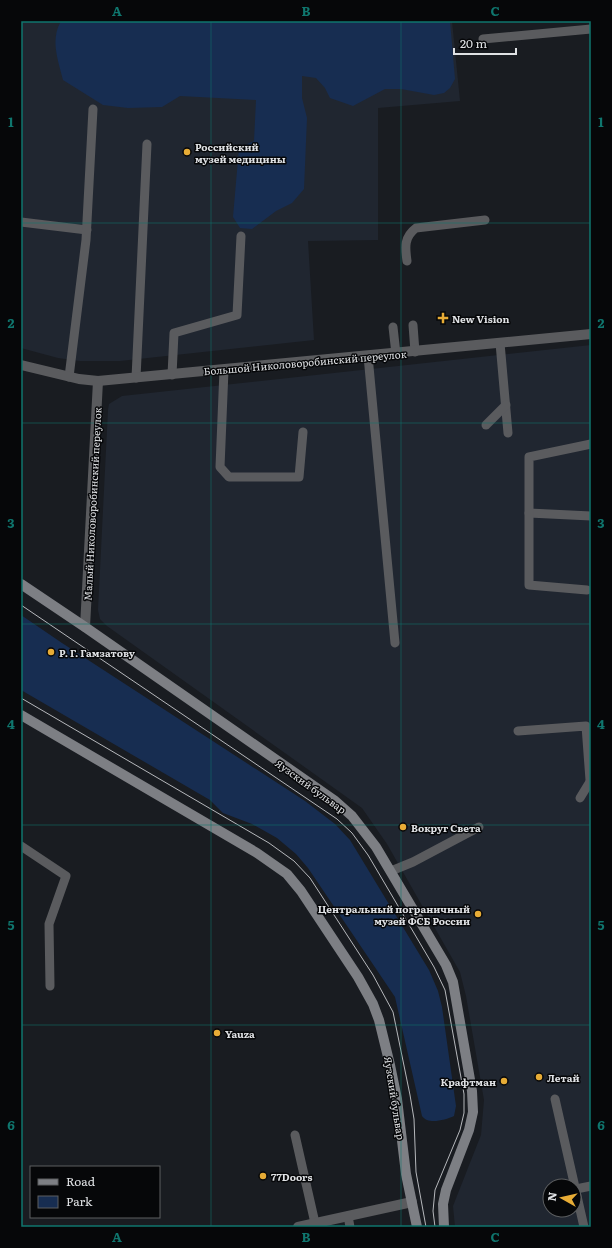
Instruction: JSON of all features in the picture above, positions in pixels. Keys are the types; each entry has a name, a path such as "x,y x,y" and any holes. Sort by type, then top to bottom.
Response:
{"main road":[{"name":"Яузский бульвар","path":"21,584 86,627 334,800 352,816 366,833 391,871 446,965 453,982 472,1091 473,1112 469,1130 446,1190 443,1204 444,1227"},
{"name":"Яузский бульвар","path":"21,715 258,853 287,874 301,891 358,977 379,1020 397,1099 417,1227"}],"street":[{"name":"Большой Николоворобинский переулок","path":"21,365 69,377 98,381 396,354 591,334"},
{"name":"Малый Николоворобинский переулок","path":"86,627 98,381"},
{"path":"298,1227 412,1202"}],"lane":[{"path":"483,39 591,29"},
{"path":"69,377 87,230 93,109"},
{"path":"136,378 147,144"},
{"path":"407,261 406,242 410,233 416,228 485,220"},
{"path":"21,222 87,230"},
{"path":"172,374 174,334 237,315 241,236"},
{"path":"413,325 415,352"},
{"path":"393,327 396,354"},
{"path":"500,343 508,433"},
{"path":"368,356 395,643"},
{"path":"224,370 220,468 229,477 298,477 303,432"},
{"path":"486,425 506,405"},
{"path":"587,590 529,585 529,457 591,444"},
{"path":"529,513 591,516"},
{"path":"518,731 589,724 591,780 580,798"},
{"path":"391,871 412,862 479,827"},
{"path":"21,846 66,876 49,924 50,986"},
{"path":"556,1099 574,1178"},
{"path":"295,1135 315,1223"},
{"path":"348,1216 350,1227"}],"shaded area":[{"path":"21,21 452,21 460,101 378,108 378,240 308,241 314,340 120,361 80,361 58,358 21,348"},
{"path":"591,345 591,1227 455,1227 453,1206 481,1135 484,1100 466,996 460,972 387,844 362,808 107,626 100,619 98,610 109,404 122,396"}],"green space":[{"path":"61,21 450,21 455,79 450,88 444,93 434,95 401,89 385,89 353,106 330,98 325,88 316,78 302,76 302,98 307,118 304,189 292,203 276,211 252,229 240,228 233,217 239,148 254,141 256,100 180,96 162,107 128,108 103,105 63,80 57,58 55,43"},
{"path":"21,615 305,801 335,824 350,840 429,970 438,991 442,1007 456,1106 454,1116 442,1120 432,1121 425,1119 422,1116 395,997 308,868 296,854 277,838 252,824 223,813 210,800 21,690"}],"tram line":[{"path":"21,605 337,819 352,833 368,855 434,967 445,990 464,1094 464,1113 460,1130 435,1190 433,1211 435,1227"},
{"path":"21,698 269,843 294,861 310,878 373,975 393,1012 414,1119 416,1172 426,1227"}],"place":[{"name":"Российский музей медицины","path":"187,152"},
{"name":"New Vision","path":"443,318"},
{"name":"Р. Г. Гамзатову","path":"51,652"},
{"name":"Вокруг Света","path":"403,827"},
{"name":"Центральный пограничный музей ФСБ России","path":"478,914"},
{"name":"Yauza","path":"217,1033"},
{"name":"Летай","path":"539,1077"},
{"name":"Крафтман","path":"504,1081"},
{"name":"77Doors","path":"263,1176"}]}
